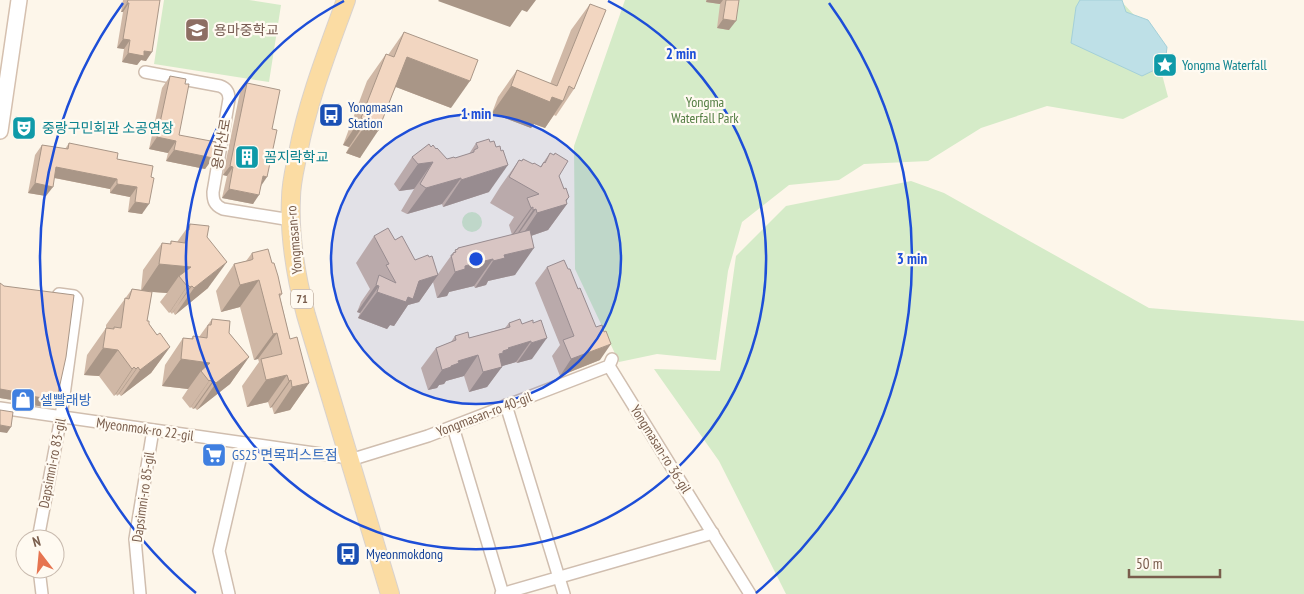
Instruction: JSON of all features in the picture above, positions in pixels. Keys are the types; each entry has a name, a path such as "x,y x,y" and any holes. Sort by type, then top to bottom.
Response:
{"main road":[{"name":"Yongmasan-ro","path":"346,0 316,80 308,109 295,166 291,197 291,220 298,284 306,315 390,594"}],"street":[{"path":"0,131 4,85 19,0"},
{"name":"용마산로","path":"145,72 220,86 226,89 229,99 212,192 214,201 223,209 291,220"},
{"name":"Dapsimni-ro 83-gil","path":"40,529 61,417 76,298 74,296 45,292"},
{"name":"Yongmasan-ro 40-gil","path":"350,459 453,427 611,363"},
{"name":"Yongmasan-ro 36-gil","path":"611,363 750,594"},
{"path":"506,406 564,594"},
{"name":"Myeonmok-ro 22-gil","path":"0,408 350,459"},
{"path":"453,427 502,594 713,533"},
{"name":"Dapsimni-ro 85-gil","path":"140,594 135,539 153,430"},
{"path":"229,594 219,551 244,444"},
{"path":"40,579 42,594"}],"green space":[{"name":"용마중학교","path":"164,0 249,0 281,5 269,82 154,64"},
{"name":"Yongma Waterfall Park","path":"625,0 1120,0 1151,33 1168,97 1123,119 1047,106 981,128 928,161 864,164 839,180 789,185 742,222 728,271 716,360 657,354 619,362 575,269 574,146"},
{"path":"911,181 944,193 1149,308 1304,321 1304,594 786,594 719,461 654,369 720,371 736,256 786,206"},
{"path":"472,212 479,215 482,222 479,229 472,232 465,229 462,222 465,215"}],"water":[{"path":"1080,0 1122,0 1126,12 1148,20 1167,47 1165,65 1142,76 1071,43 1076,7"}],"building":[{"path":"128,0 160,0 152,52 144,51 144,56 128,53 130,40 123,39"},
{"path":"726,0 739,0 736,21 723,19"},
{"path":"590,4 606,10 574,89 569,86 563,101 552,97 550,102 511,86 517,70 557,86"},
{"path":"404,32 478,60 470,81 407,57 378,131 365,126 367,120 361,118 386,54 394,57"},
{"path":"170,76 186,79 185,84 189,84 179,135 216,142 213,158 174,150 176,141 157,137"},
{"name":"꼼지락학교","path":"247,83 280,90 272,129 277,130 267,177 263,176 259,195 229,189 233,167 230,166"},
{"path":"489,139 490,142 494,141 496,147 500,146 501,151 503,150 508,165 461,180 461,178 426,188 420,184 433,162 418,164 412,157 429,144 431,147 433,145 437,148 447,159 474,152 478,148 476,143"},
{"path":"69,143 118,153 117,159 153,166 151,177 154,178 149,204 135,202 137,187 117,184 117,179 56,167 53,187 35,183 42,145 68,149"},
{"path":"550,153 554,155 555,153 568,161 559,176 569,197 566,200 567,204 537,213 536,209 533,210 533,207 531,208 527,198 539,194 509,177 519,160 522,161 523,159 541,167"},
{"path":"190,224 209,226 207,237 227,262 194,288 187,286 179,276 191,267 159,264 162,243 171,244 171,241 185,243"},
{"path":"388,228 395,240 402,236 415,260 428,255 429,257 432,256 438,275 419,281 413,299 408,297 406,302 377,292 379,286 376,285 379,275 396,283 386,265 389,264 374,236"},
{"path":"530,230 534,248 504,255 505,258 465,266 465,269 455,272 451,255 458,248"},
{"path":"268,249 278,276 282,294 279,294 290,339 297,337 309,383 292,387 291,380 289,381 287,375 266,380 261,359 282,354 277,333 273,334 259,280 240,285 234,264 251,260 253,259 252,253"},
{"path":"564,260 578,289 580,288 596,327 602,325 611,344 571,359 563,340 574,336 547,267"},
{"path":"0,283 4,286 74,295 66,357 57,398 50,396 50,399 17,394 17,392 0,389"},
{"path":"132,289 152,292 147,321 149,321 157,335 160,333 170,347 140,370 138,367 132,369 118,350 103,348 106,328 121,328 125,298 129,299"},
{"path":"212,319 230,321 229,333 249,357 216,383 209,381 201,371 210,363 181,359 183,338 193,339 193,336 207,338 208,325 211,325"},
{"path":"520,319 522,324 533,320 533,323 541,320 547,338 531,343 531,341 503,351 503,353 499,354 502,367 483,372 478,355 458,361 459,363 442,370 436,348 456,340 455,336 468,332 469,338 510,327 509,323"},
{"path":"0,410 13,412 11,427 0,425"}],"place":[{"name":"용마중학교","path":"197,30"},
{"name":"Yongma Waterfall","path":"1165,65"},
{"name":"Yongmasan Station","path":"331,115"},
{"name":"중랑구민회관 소공연장","path":"24,128"},
{"name":"꼼지락학교","path":"247,157"},
{"name":"셀빨래방","path":"23,400"},
{"name":"GS25 면목퍼스트점","path":"214,455"},
{"name":"Myeonmokdong","path":"348,554"}]}
